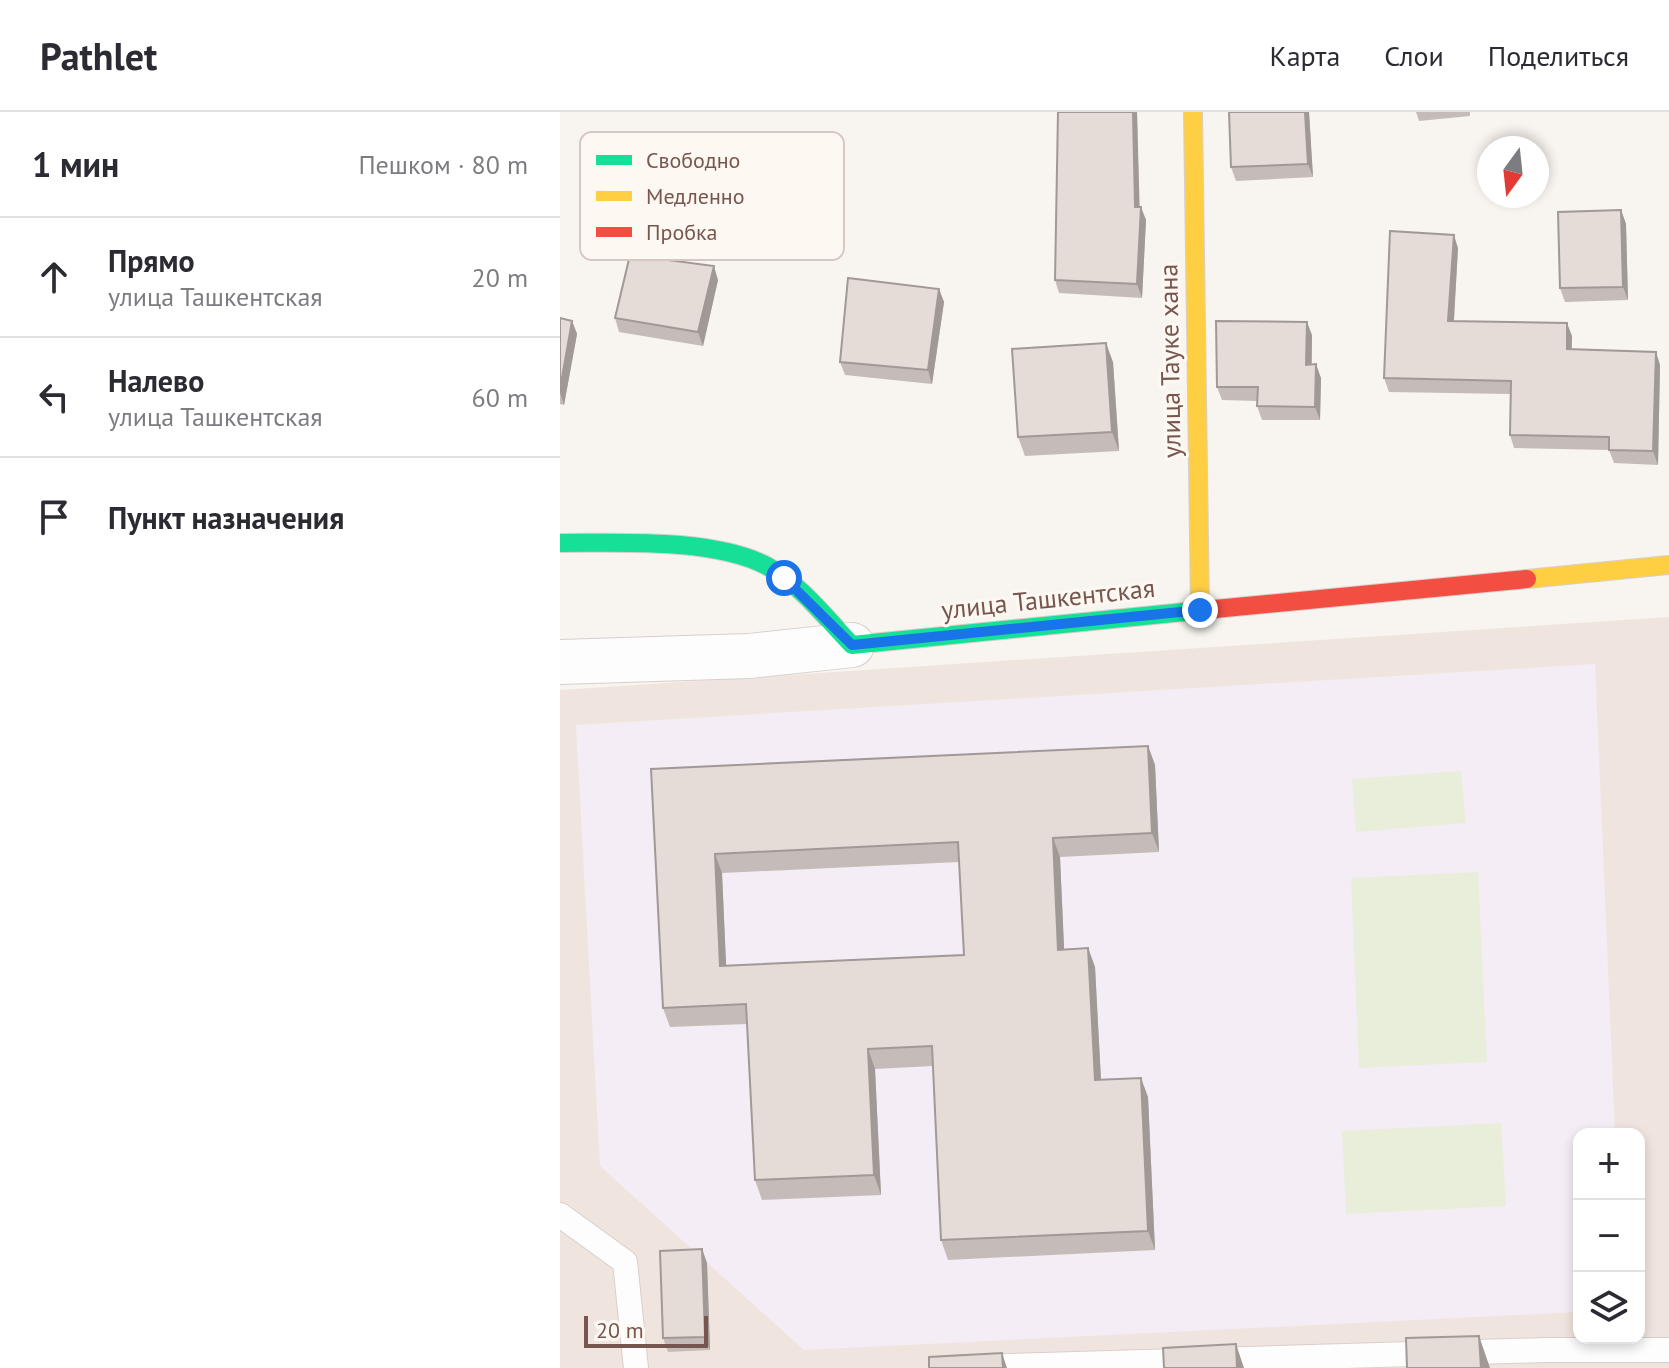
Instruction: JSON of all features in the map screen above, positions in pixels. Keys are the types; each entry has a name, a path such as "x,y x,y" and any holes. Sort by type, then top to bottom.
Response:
{"street":[{"name":"улица Тауке хана","path":"1193,112 1200,610"},
{"path":"560,543 686,550 764,563 784,578 852,645"},
{"name":"улица Ташкентская","path":"852,645 1669,565"},
{"path":"560,662 749,656 852,645"}],"lane":[{"path":"560,1215 625,1262 636,1368"},
{"path":"945,1368 1547,1359 1669,1350"}],"shaded area":[{"path":"1669,617 1669,1368 560,1368 560,690"},
{"path":"1595,664 1615,1128 1573,1128 1573,1312 804,1350 600,1166 576,725"}],"green space":[{"path":"1461,771 1466,823 1356,832 1352,779"},
{"path":"1478,872 1487,1062 1359,1068 1351,878"},
{"path":"1501,1123 1506,1206 1346,1214 1342,1131"}],"building":[{"path":"1058,112 1133,112 1135,207 1141,207 1137,284 1055,280"},
{"path":"1229,112 1305,112 1308,164 1231,167"},
{"path":"1621,210 1623,287 1560,288 1558,212"},
{"path":"1390,231 1454,235 1448,321 1567,323 1567,349 1656,352 1653,451 1609,450 1609,437 1510,435 1511,381 1384,378"},
{"path":"629,260 668,260 714,266 698,332 615,318"},
{"path":"848,278 939,289 928,370 840,362"},
{"path":"560,318 572,321 560,389"},
{"path":"1216,321 1307,322 1306,365 1316,364 1315,407 1257,406 1258,387 1217,387"},
{"path":"1106,343 1112,432 1018,437 1012,349"},
{"path":"1148,746 1152,833 1053,838 1058,950 1088,948 1095,1080 1141,1078 1148,1231 941,1240 932,1046 868,1049 874,1175 755,1180 746,1004 663,1008 651,769","holes":["958,842 964,955 720,966 715,854"]},
{"path":"702,1249 705,1337 663,1338 660,1251"},
{"path":"1479,1336 1481,1368 1407,1368 1406,1338"},
{"path":"1236,1344 1237,1368 1164,1368 1163,1348"},
{"path":"1002,1353 1003,1368 929,1368 929,1357"}],"traffic: fast":[{"path":"560,543 694,546 745,557 767,566 791,582 852,645 1194,611"}],"traffic: slow":[{"path":"1193,112 1200,610"},
{"path":"1527,579 1669,565"}],"traffic: jam":[{"path":"1194,611 1527,579"}],"route":[{"path":"784,578 852,645 1200,610"}]}
